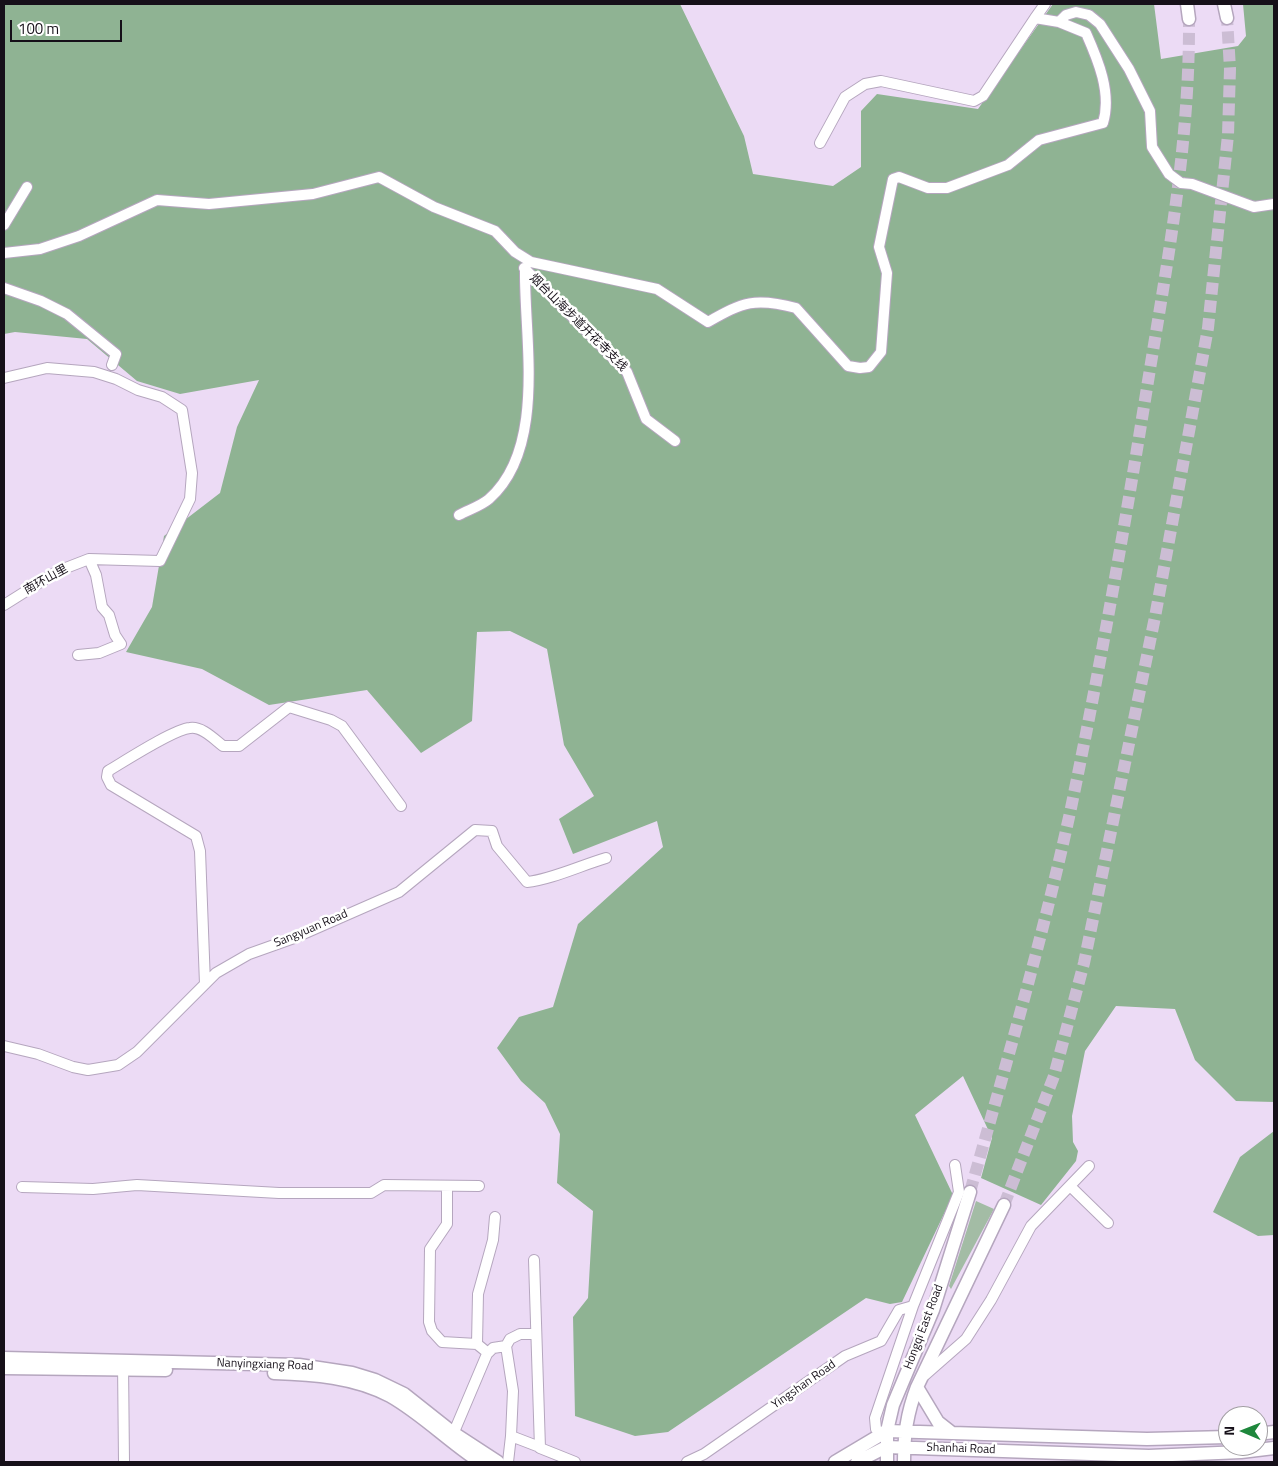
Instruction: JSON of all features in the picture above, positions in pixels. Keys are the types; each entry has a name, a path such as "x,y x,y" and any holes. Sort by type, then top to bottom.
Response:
{"main road":[{"path":"1187,4 1189,19"},
{"path":"1224,4 1227,18"},
{"name":"Hongqi East Road","path":"887,1462 886,1432 893,1405 933,1310 970,1192"},
{"name":"Hongqi East Road","path":"904,1447 908,1413 920,1382 1004,1205"},
{"name":"Nanyingxiang Road","path":"4,1358 298,1374 352,1382 395,1399 451,1437 498,1462"},
{"name":"Nanyingxiang Road","path":"4,1368 123,1365"},
{"path":"920,1382 938,1422 952,1433"},
{"name":"Shanhai Road","path":"886,1432 905,1431 1147,1439 1218,1437"},
{"path":"835,1462 886,1432"},
{"name":"Nanyingxiang Road","path":"451,1437 480,1462"},
{"path":"857,1462 886,1447"},
{"name":"Shanhai Road","path":"886,1447 1150,1456 1241,1452 1274,1448"},
{"path":"904,1447 904,1462"}],"street":[{"path":"820,144 845,97 865,84 881,81 974,101 982,96 1045,4"},
{"path":"1059,22 1066,15 1076,12 1089,15 1100,24 1130,69 1150,111 1152,147 1169,174 1181,183 1192,184 1254,207 1274,204"},
{"path":"4,254 40,249 79,236 157,200 209,204 312,194 379,177 434,208 495,231 515,252 531,262 657,289 708,322 730,308 747,302 796,308 848,366 869,367 881,352 887,274 879,247 893,179 899,178 928,188 947,188 982,177 1008,165 1039,140 1104,123 1107,112 1101,67 1086,33 1059,22 1035,18"},
{"path":"4,225 27,187"},
{"name":"烟台山海步道开花寺支线","path":"515,252 525,270 627,372 646,419 675,441"},
{"path":"459,516 488,499 509,474 524,438 530,354 525,300 525,270"},
{"path":"4,288 41,301 67,314 116,354 112,365"},
{"path":"4,378 47,368 94,372 138,390 162,397 182,410 192,473 190,499 160,561 89,559 96,575 99,600 109,615 115,635 121,644 99,654 78,655"},
{"name":"南环山里","path":"4,605 58,571 89,559"},
{"path":"205,984 200,851 196,836 111,786 107,777 108,771 178,732 192,727 205,732 223,746 239,746 288,707 331,720 342,726 400,806"},
{"name":"Sangyuan Road","path":"4,1046 38,1054 73,1067 88,1070 118,1065 137,1052 216,973 249,954 294,938 399,892 475,830 492,831 497,846 527,882 544,881 558,873 606,858"},
{"path":"886,1432 879,1432 876,1428 875,1418 912,1306 959,1192 955,1165"},
{"path":"920,1382 966,1339 992,1300 1031,1226 1089,1166"},
{"path":"22,1187 100,1189 137,1185 298,1193 371,1193 384,1185 479,1186"},
{"path":"447,1186 447,1224 430,1249 429,1322 432,1331 442,1342 476,1344 488,1354"},
{"path":"1070,1186 1108,1223"},
{"path":"476,1344 478,1294 493,1240 494,1217"},
{"path":"534,1260 540,1448 575,1462"},
{"name":"Yingshan Road","path":"687,1462 704,1454 845,1356 881,1341 899,1310 906,1306 912,1306"},
{"path":"508,1462 512,1436 513,1391 506,1346 510,1339 520,1334 536,1334"},
{"path":"451,1437 488,1354 493,1348 506,1346"},
{"path":"123,1365 124,1462"},
{"path":"512,1436 537,1446"}],"green space":[{"path":"4,4 680,4 744,136 753,174 833,186 861,167 861,111 877,94 978,109 1053,4 1154,4 1161,59 1238,46 1246,36 1243,4 1274,4 1274,1102 1236,1101 1195,1060 1175,1009 1116,1006 1085,1051 1072,1116 1073,1142 1078,1151 1076,1161 1041,1205 981,1178 992,1138 963,1076 915,1115 953,1195 902,1302 890,1304 866,1298 668,1432 635,1436 575,1416 573,1317 588,1298 593,1211 557,1183 560,1134 545,1103 521,1081 497,1048 519,1017 553,1007 578,924 663,847 657,821 573,854 559,819 594,796 564,745 547,649 510,631 477,632 472,721 421,753 367,690 269,705 202,669 126,652 152,607 164,536 220,493 237,427 259,380 180,394 137,381 87,339 15,332 4,334"},
{"path":"1274,1131 1274,1235 1258,1236 1213,1212 1240,1157"},
{"path":"976,1201 994,1209 951,1289 949,1286"}],"tunnel":[{"path":"1004,1205 1054,1076 1084,963 1155,617 1208,328 1228,135 1230,69 1227,18"},
{"path":"970,1192 1024,1001 1048,905 1071,808 1101,656 1137,451 1175,211 1185,115 1189,19"}]}
